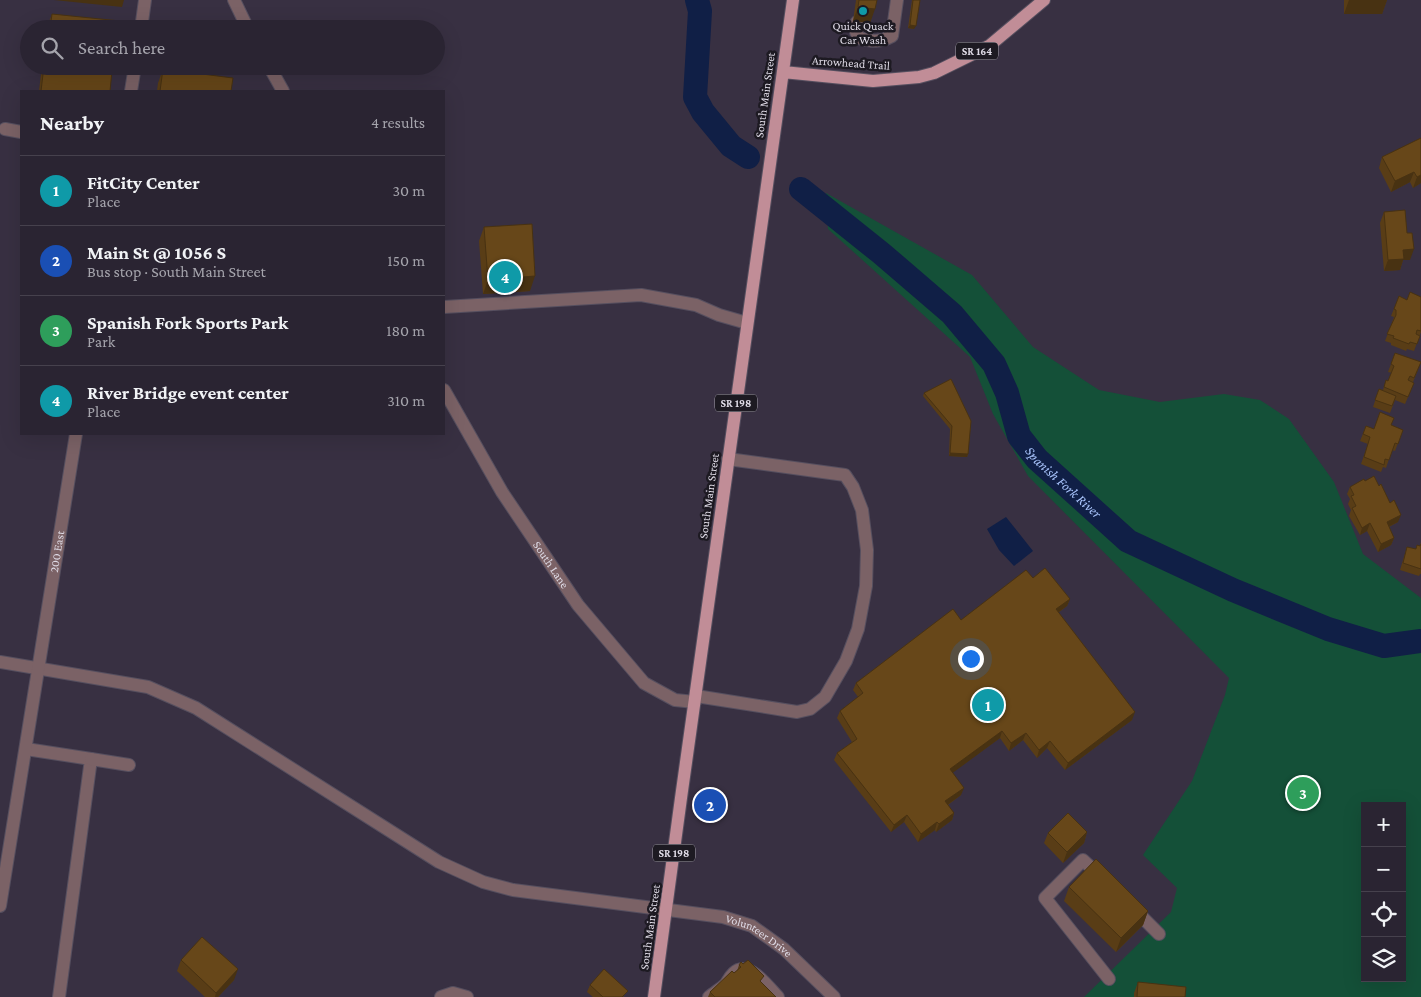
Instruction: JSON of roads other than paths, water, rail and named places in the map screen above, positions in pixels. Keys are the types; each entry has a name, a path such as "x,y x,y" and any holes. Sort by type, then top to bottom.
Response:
{"main road":[{"name":"South Main Street","path":"654,997 793,0"},
{"name":"Arrowhead Trail","path":"783,72 873,81 919,77 934,73 989,46 1044,0"}],"street":[{"path":"142,20 145,0"},
{"path":"234,0 244,20"},
{"path":"857,22 856,32 859,38 881,41 892,36 897,0"},
{"path":"131,90 134,75"},
{"path":"274,75 282,90"},
{"path":"5,130 20,132"},
{"path":"445,307 642,295 696,305 719,315 747,323"},
{"name":"South Lane","path":"445,392 502,492 578,605 644,683 675,700 695,699 797,712 810,709 825,697 846,661 858,629 866,586 867,550 862,510 853,487 845,475 728,459"},
{"name":"200 East","path":"0,906 3,867 26,749 76,435"},
{"name":"Volunteer Drive","path":"0,662 148,687 175,698 196,708 439,862 483,882 513,890 723,917 752,926 784,950 834,997"},
{"path":"26,749 129,765"},
{"path":"59,997 91,759"},
{"path":"1109,979 1045,898 1083,860 1111,887"},
{"path":"1124,900 1159,934"},
{"path":"710,997 724,985 732,974 738,970 745,969 751,971 778,997"},
{"path":"441,997 453,993 467,997"}],"water":[{"path":"1006,517 1033,551 1014,566 999,550 987,529"}],"waterway":[{"name":"Spanish Fork River","path":"697,0 700,11 695,97 703,112 731,146 748,157"},
{"name":"Spanish Fork River","path":"801,189 881,253 952,314 994,364 1007,393 1019,436 1037,459 1128,541 1233,590 1328,629 1384,646 1421,641"}],"place":[{"name":"Quick Quack Car Wash","path":"863,11"},
{"name":"River Bridge event center","path":"505,277"},
{"name":"FitCity Center","path":"988,705"},
{"name":"Spanish Fork Sports Park","path":"1303,793"},
{"name":"Main St @ 1056 S","path":"710,805"}]}
